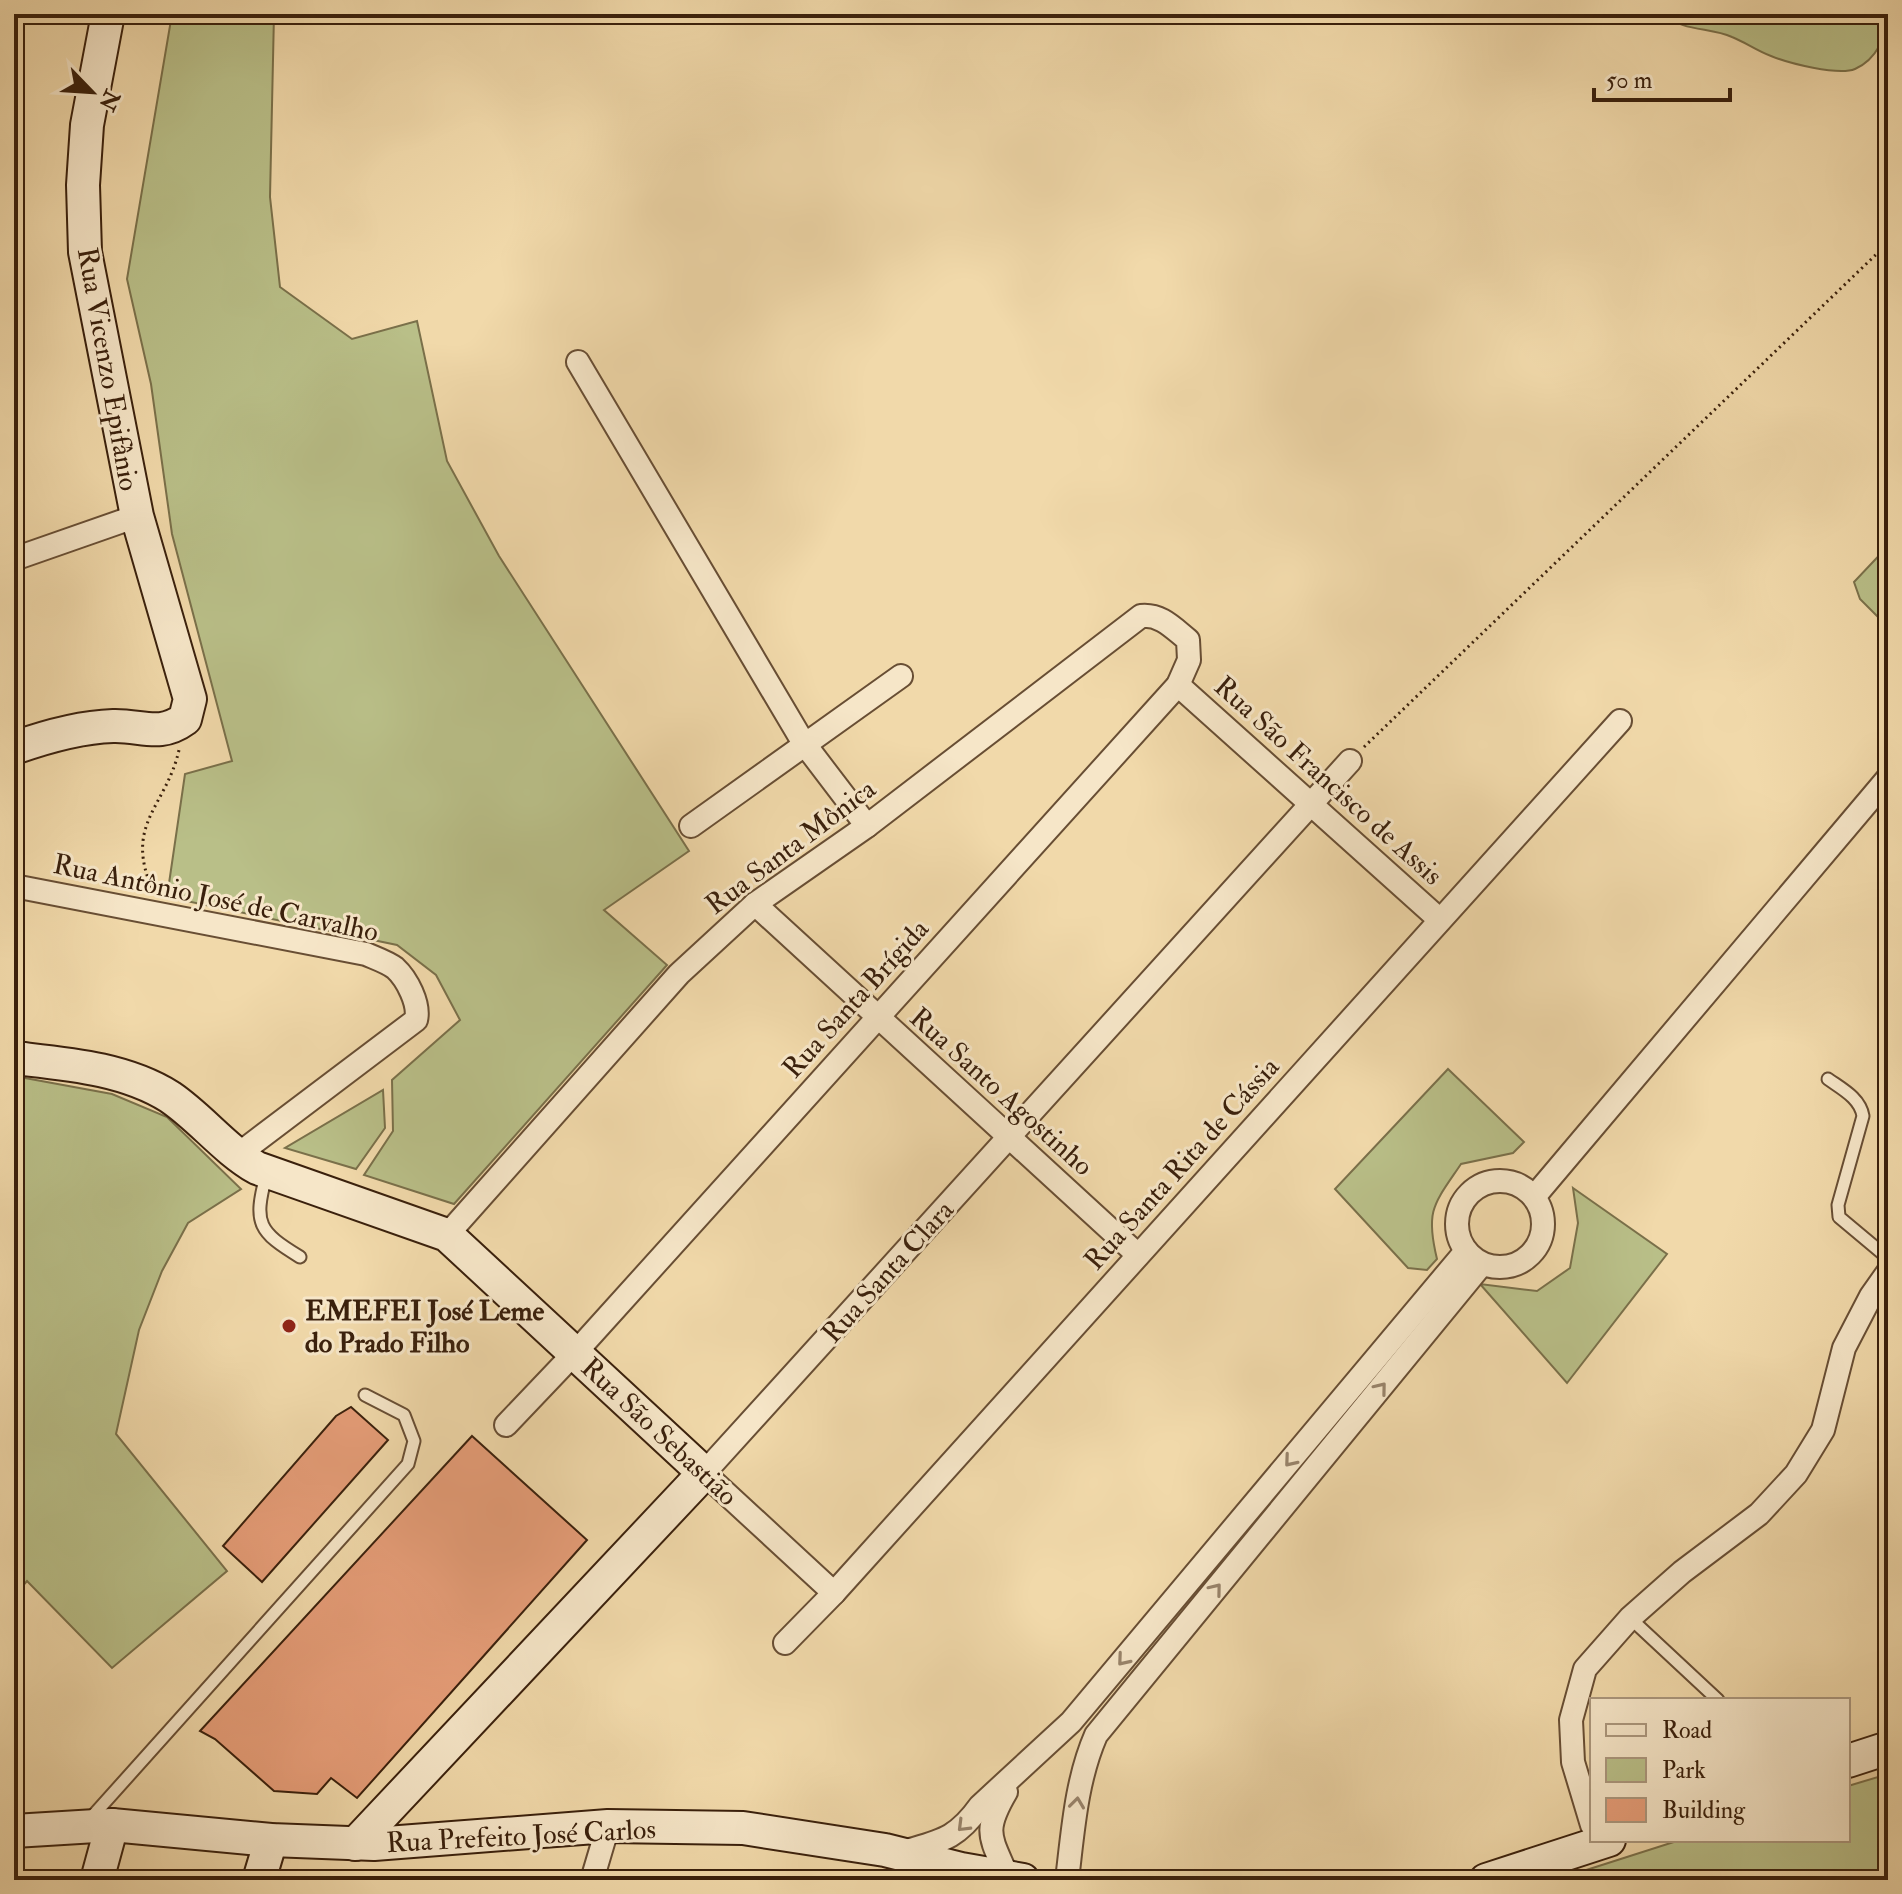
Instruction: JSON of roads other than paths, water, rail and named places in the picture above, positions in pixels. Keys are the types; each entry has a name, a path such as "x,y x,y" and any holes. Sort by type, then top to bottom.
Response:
{"street":[{"name":"Rua Vicenzo Epifânio","path":"14,748 45,737 113,726 165,730 185,719 190,699 137,516 85,252 83,185 87,125 108,14"},
{"path":"578,362 804,743 867,826"},
{"path":"14,559 137,516"},
{"name":"Rua Santa Brígida","path":"506,1425 575,1353 1178,685 1189,660 1188,640 1161,618 1141,616"},
{"name":"Rua Santa Mônica","path":"447,1235 679,974 755,904 867,826 1141,616"},
{"path":"691,826 901,676"},
{"name":"Rua São Francisco de Assis","path":"1178,685 1440,920"},
{"name":"Rua Santa Rita de Cássia","path":"785,1643 834,1593 1620,721"},
{"name":"Rua Santa Clara","path":"355,1844 704,1473 1350,761"},
{"path":"1534,1197 1888,778"},
{"name":"Rua Antônio José de Carvalho","path":"14,886 366,954 395,969 411,993 418,1010 416,1020 236,1156"},
{"name":"Rua Santo Agostinho","path":"755,904 1138,1255"},
{"name":"Rua São Sebastião","path":"14,1058 81,1066 124,1077 170,1097 236,1156 267,1172 447,1235 834,1593"},
{"path":"1504,1180 1518,1184 1534,1197 1540,1209 1543,1223 1534,1250 1510,1266 1496,1267 1474,1257 1459,1238 1456,1224 1466,1197 1476,1187 1490,1181 1504,1180"},
{"path":"899,1854 952,1837 980,1806 1071,1722 1474,1257"},
{"path":"1067,1880 1079,1785 1096,1735 1474,1257"},
{"path":"1590,1811 1573,1762 1571,1720 1585,1669 1630,1618 1682,1572 1759,1514 1796,1474 1823,1430 1844,1348 1871,1296 1888,1272"},
{"path":"1850,1760 1888,1748"},
{"path":"419,1840 415,1810 420,1776"},
{"path":"1014,1777 992,1816 990,1838 1016,1879"},
{"path":"97,1880 98,1826"},
{"name":"Rua Prefeito José Carlos","path":"14,1831 98,1826 355,1844 608,1826 743,1828 899,1854 1016,1879"},
{"path":"592,1880 608,1826"},
{"path":"259,1880 271,1840"},
{"path":"1486,1880 1535,1872 1590,1842"}],"lane":[{"path":"1828,1079 1856,1100 1863,1116 1838,1205 1839,1217 1888,1258"},
{"path":"267,1172 260,1214 263,1229 277,1243 300,1257"},
{"path":"98,1826 408,1464 414,1441 404,1415 365,1395"},
{"path":"1630,1618 1716,1698"}],"place":[{"name":"EMEFEI José Leme do Prado Filho","path":"289,1326"}]}
